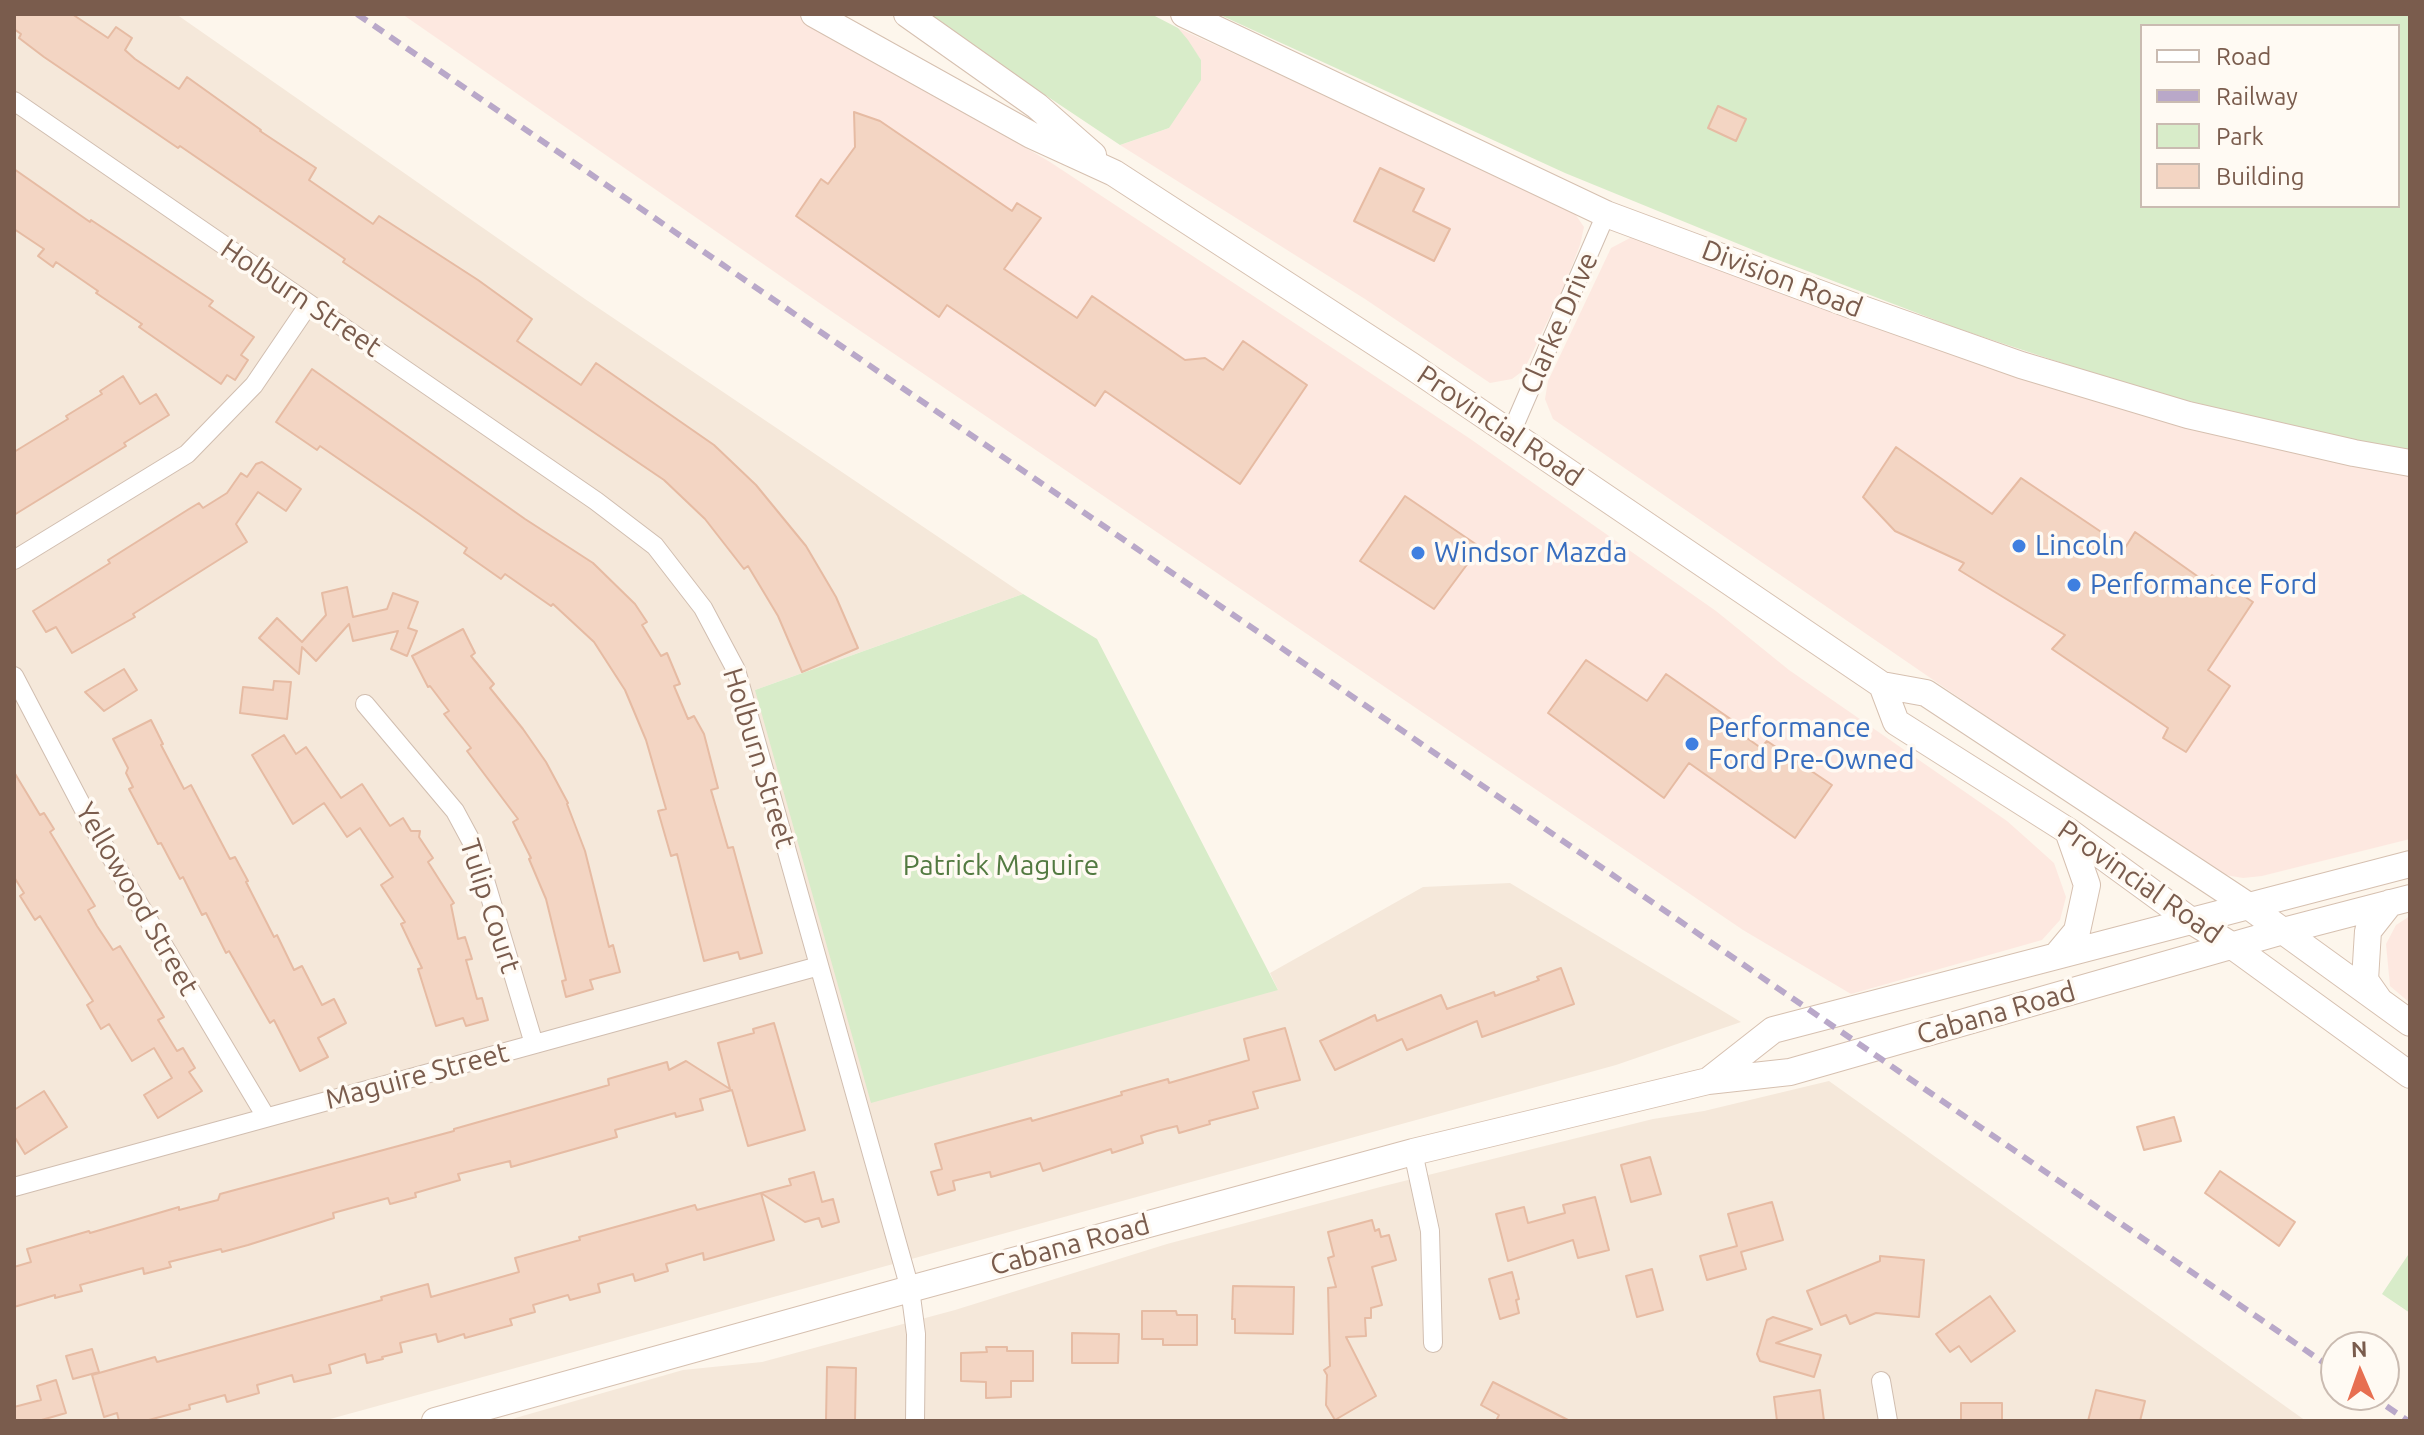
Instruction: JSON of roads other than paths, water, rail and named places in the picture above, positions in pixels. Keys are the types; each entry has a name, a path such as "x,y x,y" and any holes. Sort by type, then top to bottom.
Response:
{"main road":[{"name":"Provincial Road","path":"814,14 1031,135 1114,173"},
{"name":"Provincial Road","path":"907,14 1037,106 1114,173 1511,433 1882,685 1926,693 2247,905 2410,1023"},
{"name":"Division Road","path":"1184,14 1606,214 1848,304 2021,365 2188,415 2410,463"},
{"name":"Provincial Road","path":"1882,685 1896,722 2068,831 2410,1075"},
{"path":"2057,955 2077,931 2087,885 2068,831"},
{"name":"Cabana Road","path":"1708,1081 1773,1030 2410,864"},
{"path":"2381,1003 2365,980 2368,931 2400,900"},
{"name":"Cabana Road","path":"435,1421 1413,1152 1708,1081 1790,1072 2231,945 2400,900"}],"street":[{"name":"Holburn Street","path":"14,101 596,501 655,546 703,608 736,670 910,1289 916,1334 915,1421"},
{"name":"Clarke Drive","path":"1511,433 1606,214"},
{"path":"14,560 187,454 254,385 309,304"},
{"name":"Yellowood Street","path":"14,676 93,827 266,1117"},
{"name":"Tulip Court","path":"365,704 455,811 476,850 534,1044"},
{"name":"Maguire Street","path":"14,1187 819,966"},
{"path":"1413,1152 1430,1231 1433,1343"},
{"path":"1881,1381 1888,1421"}],"railway":[{"path":"357,14 2320,1360"},
{"path":"2393,1411 2408,1421"}],"place":[{"name":"Lincoln","path":"2019,546"},
{"name":"Windsor Mazda","path":"1418,553"},
{"name":"Performance Ford","path":"2074,585"},
{"name":"Performance Ford Pre-Owned","path":"1692,744"}],"park label":[{"name":"Patrick Maguire","path":"1001,866"}]}
